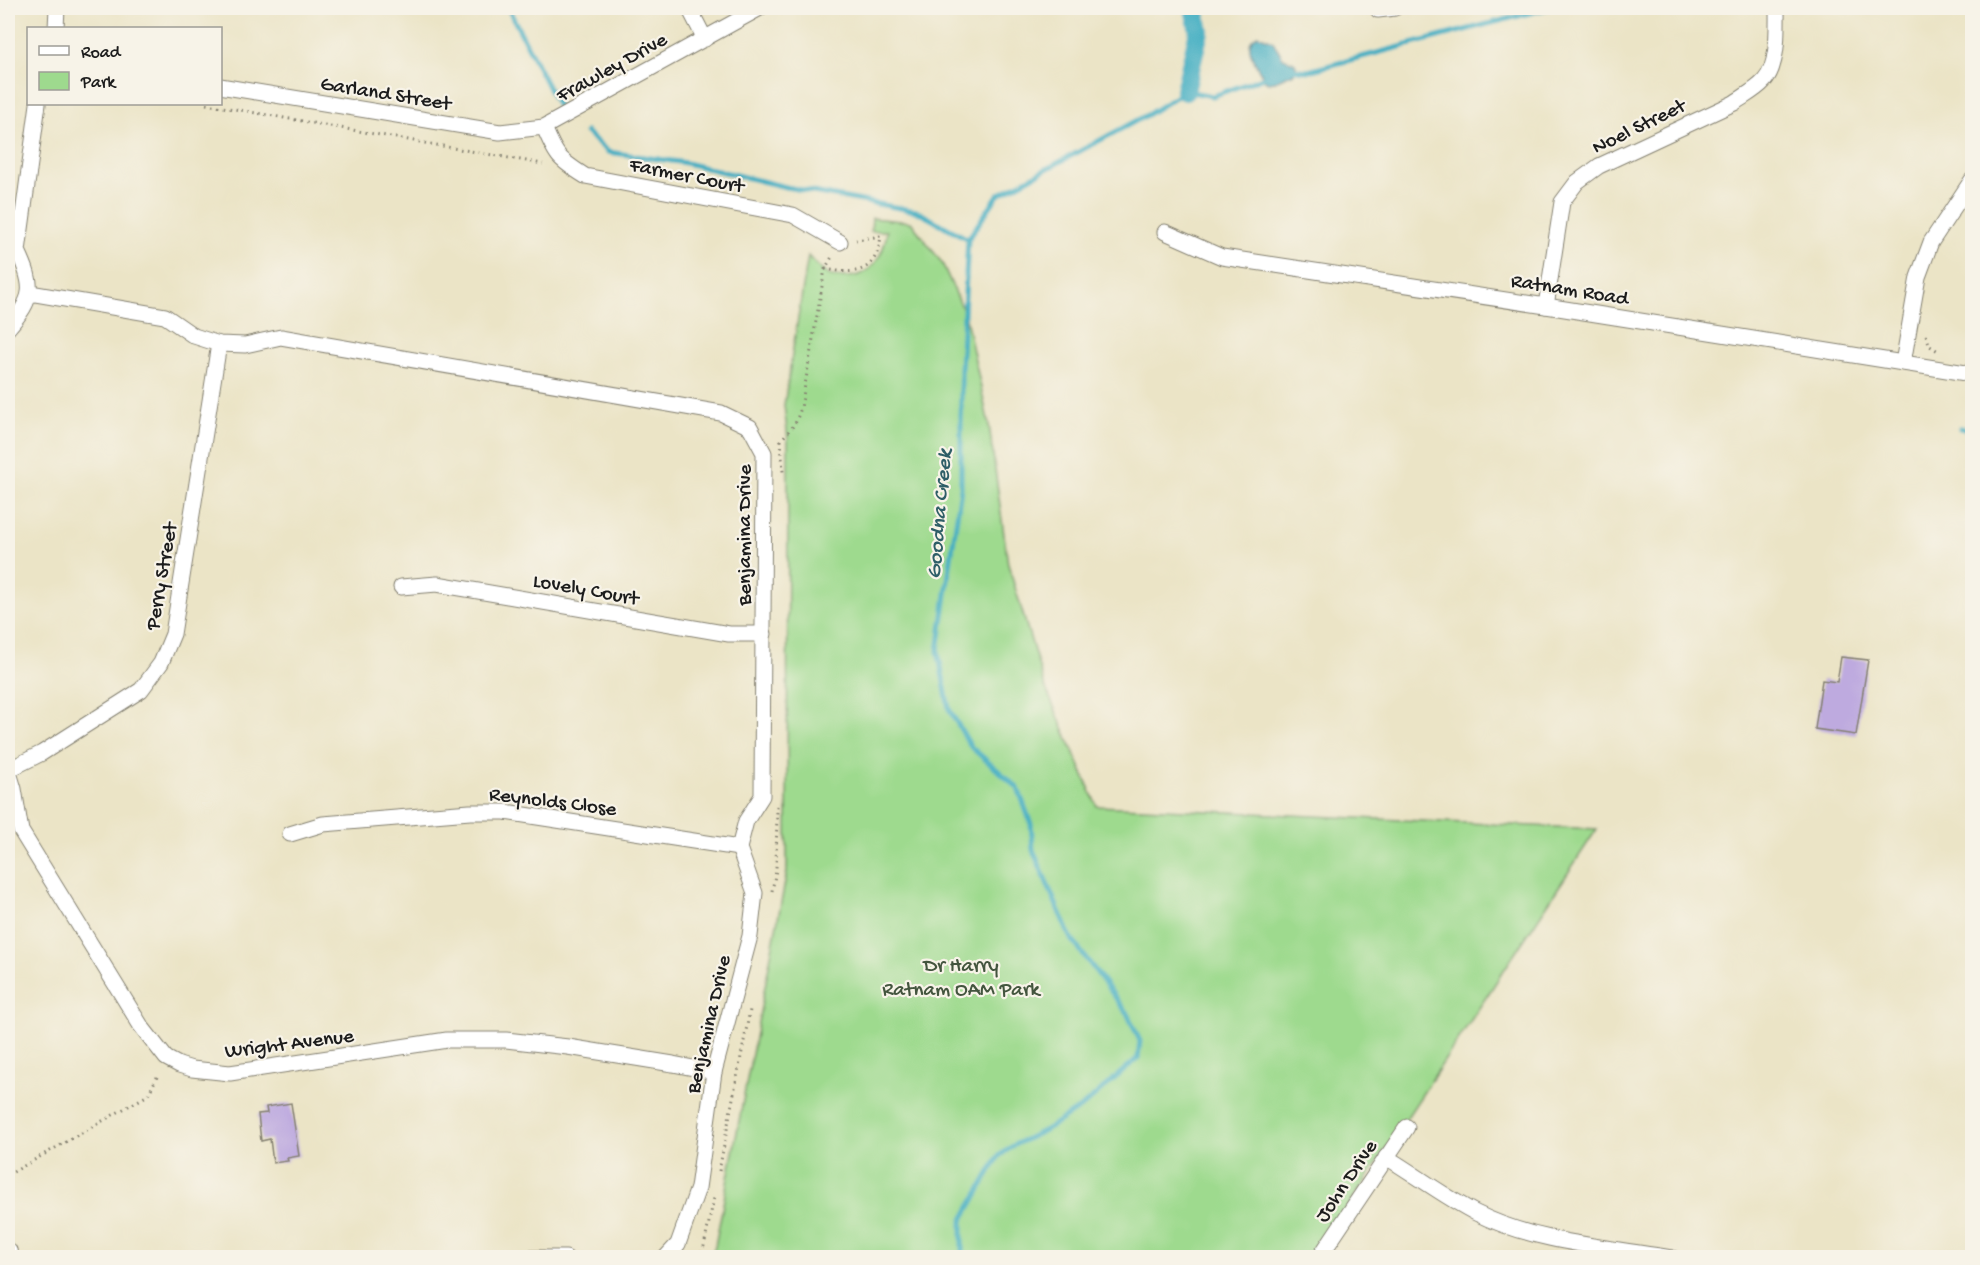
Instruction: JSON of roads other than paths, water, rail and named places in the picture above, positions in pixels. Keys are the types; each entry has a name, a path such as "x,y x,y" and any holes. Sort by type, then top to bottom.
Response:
{"street":[{"path":"56,27 57,8"},
{"path":"689,8 705,39"},
{"name":"Frawley Drive","path":"544,127 760,8"},
{"path":"1378,10 1395,8"},
{"name":"Noel Street","path":"1546,306 1562,202 1577,182 1599,166 1734,103 1766,79 1774,60 1777,8"},
{"name":"Garland Street","path":"222,86 500,132 544,127"},
{"path":"8,328 22,312 30,293 28,273 18,251 38,105"},
{"name":"Farmer Court","path":"544,127 554,151 566,164 585,176 793,215 840,242"},
{"path":"1903,363 1918,277 1931,242 1972,180"},
{"name":"Ratnam Road","path":"1165,232 1222,257 1972,374"},
{"name":"Benjamina Drive","path":"30,293 165,316 194,336 219,344 245,345 281,337 722,413 750,427 764,453 762,796 746,821 739,848 755,893 750,936 714,1072 698,1188 678,1244 665,1257"},
{"name":"Perry Street","path":"8,770 42,753 141,690 161,663 173,634 219,344"},
{"name":"Lovely Court","path":"400,586 437,584 729,634 764,634"},
{"name":"Wright Avenue","path":"8,770 14,789 21,831 141,1026 166,1058 192,1070 230,1074 447,1040 506,1040 568,1047 714,1072"},
{"name":"Reynolds Close","path":"290,834 323,824 470,812 505,812 739,848"},
{"name":"John Drive","path":"1319,1257 1407,1127"},
{"path":"1386,1157 1476,1213 1514,1228 1554,1239 1672,1257"},
{"path":"8,1252 9,1257"},
{"path":"519,1257 566,1257"}],"water":[{"path":"1258,35 1273,41 1283,58 1294,62 1296,65 1294,73 1270,83 1266,82 1250,50 1252,39"}],"waterway":[{"path":"508,8 560,110"},
{"path":"1185,91 1199,31 1194,8"},
{"name":"Goodna Creek","path":"1290,69 1308,71 1549,8"},
{"name":"Goodna Creek","path":"962,1258 962,1221 999,1156 1083,1106 1138,1058 1140,1041 1127,1013 1070,937 1033,850 1031,824 1018,788 971,747 949,709 938,651 961,488 961,369 968,239 998,195 1147,115 1185,91 1213,96 1270,75"},
{"path":"586,132 608,152 686,163 786,187 916,211 968,239"},
{"path":"1960,428 1972,430"}],"park label":[{"name":"Dr Harry Ratnam OAM Park","path":"961,976"}]}
